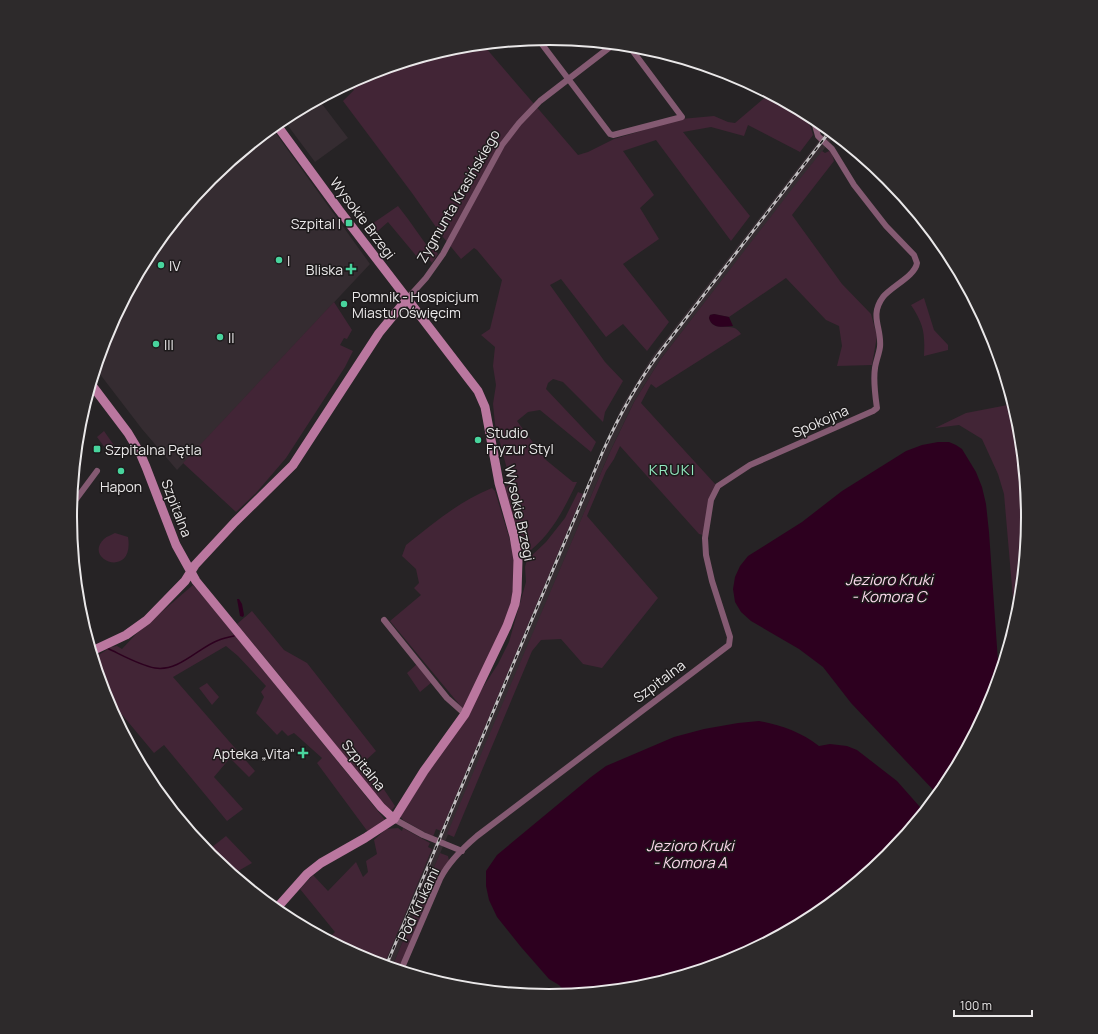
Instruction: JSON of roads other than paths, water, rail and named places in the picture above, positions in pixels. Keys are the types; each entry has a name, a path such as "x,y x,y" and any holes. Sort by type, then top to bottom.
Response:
{"street":[{"path":"543,45 610,134 613,135 682,117 634,53"},
{"name":"Zygmunta Krasińskiego","path":"96,649 126,635 147,620 185,581 195,565 235,522 280,478 296,460 379,333 426,278 443,254 506,140 533,108 608,49"},
{"name":"Spokojna","path":"729,645 730,637 712,581 706,555 705,538 711,500 718,486 750,465 874,411 877,408 874,384 875,367 880,348 880,336 876,324 876,312 883,297 914,271 917,263 914,255 886,226 854,185 832,149 818,136 816,129"},
{"name":"Wysokie Brzegi","path":"280,130 339,210 471,382 482,399 499,483 514,536 518,560 517,592 511,616 486,673 465,714 424,771 394,819 365,838 321,863 307,874 280,904"},
{"name":"Szpitalna","path":"95,389 128,433 140,452 176,545 198,584 381,807 394,819 423,835 462,851 477,836 729,645"},
{"path":"78,497 97,471"},
{"path":"384,620 447,698 465,714"},
{"name":"Pod Krukami","path":"403,966 440,879 462,851"}],"water":[{"path":"714,314 729,317 733,326 715,326 710,322 709,318 710,315"},
{"name":"Jezioro Kruki - Komora C","path":"938,442 949,442 962,449 976,472 982,487 986,504 989,532 998,662 985,698 972,726 958,753 933,790 851,703 823,667 799,649 751,621 741,612 735,602 733,589 735,577 740,566 748,556 802,522 842,491 906,451 922,445"},
{"path":"237,599 239,599 242,604 243,617 240,616"},
{"name":"Jezioro Kruki - Komora A","path":"759,721 790,730 819,746 830,744 847,746 857,750 897,781 920,807 883,851 860,872 811,909 785,926 758,940 701,964 671,973 611,985 563,989 549,979 497,917 489,900 486,886 486,871 497,855 606,766 674,737 704,729"}],"waterway":[{"path":"107,648 143,665 155,668 164,668 181,663 211,643 234,636"}],"railway":[{"path":"388,961 615,425 636,388 660,352 826,136"}],"place":[{"name":"Szpital I","path":"349,223"},
{"name":"I","path":"279,260"},
{"name":"IV","path":"161,265"},
{"name":"Bliska","path":"351,269"},
{"name":"Pomnik - Hospicjum Miastu Oświęcim","path":"344,304"},
{"name":"II","path":"220,337"},
{"name":"III","path":"156,344"},
{"name":"Studio Fryzur Styl","path":"478,440"},
{"name":"Szpitalna Pętla","path":"97,449"},
{"name":"Hapon","path":"121,471"},
{"name":"Apteka „Vita”","path":"303,753"}],"district":[{"name":"KRUKI","path":"672,469"}]}
